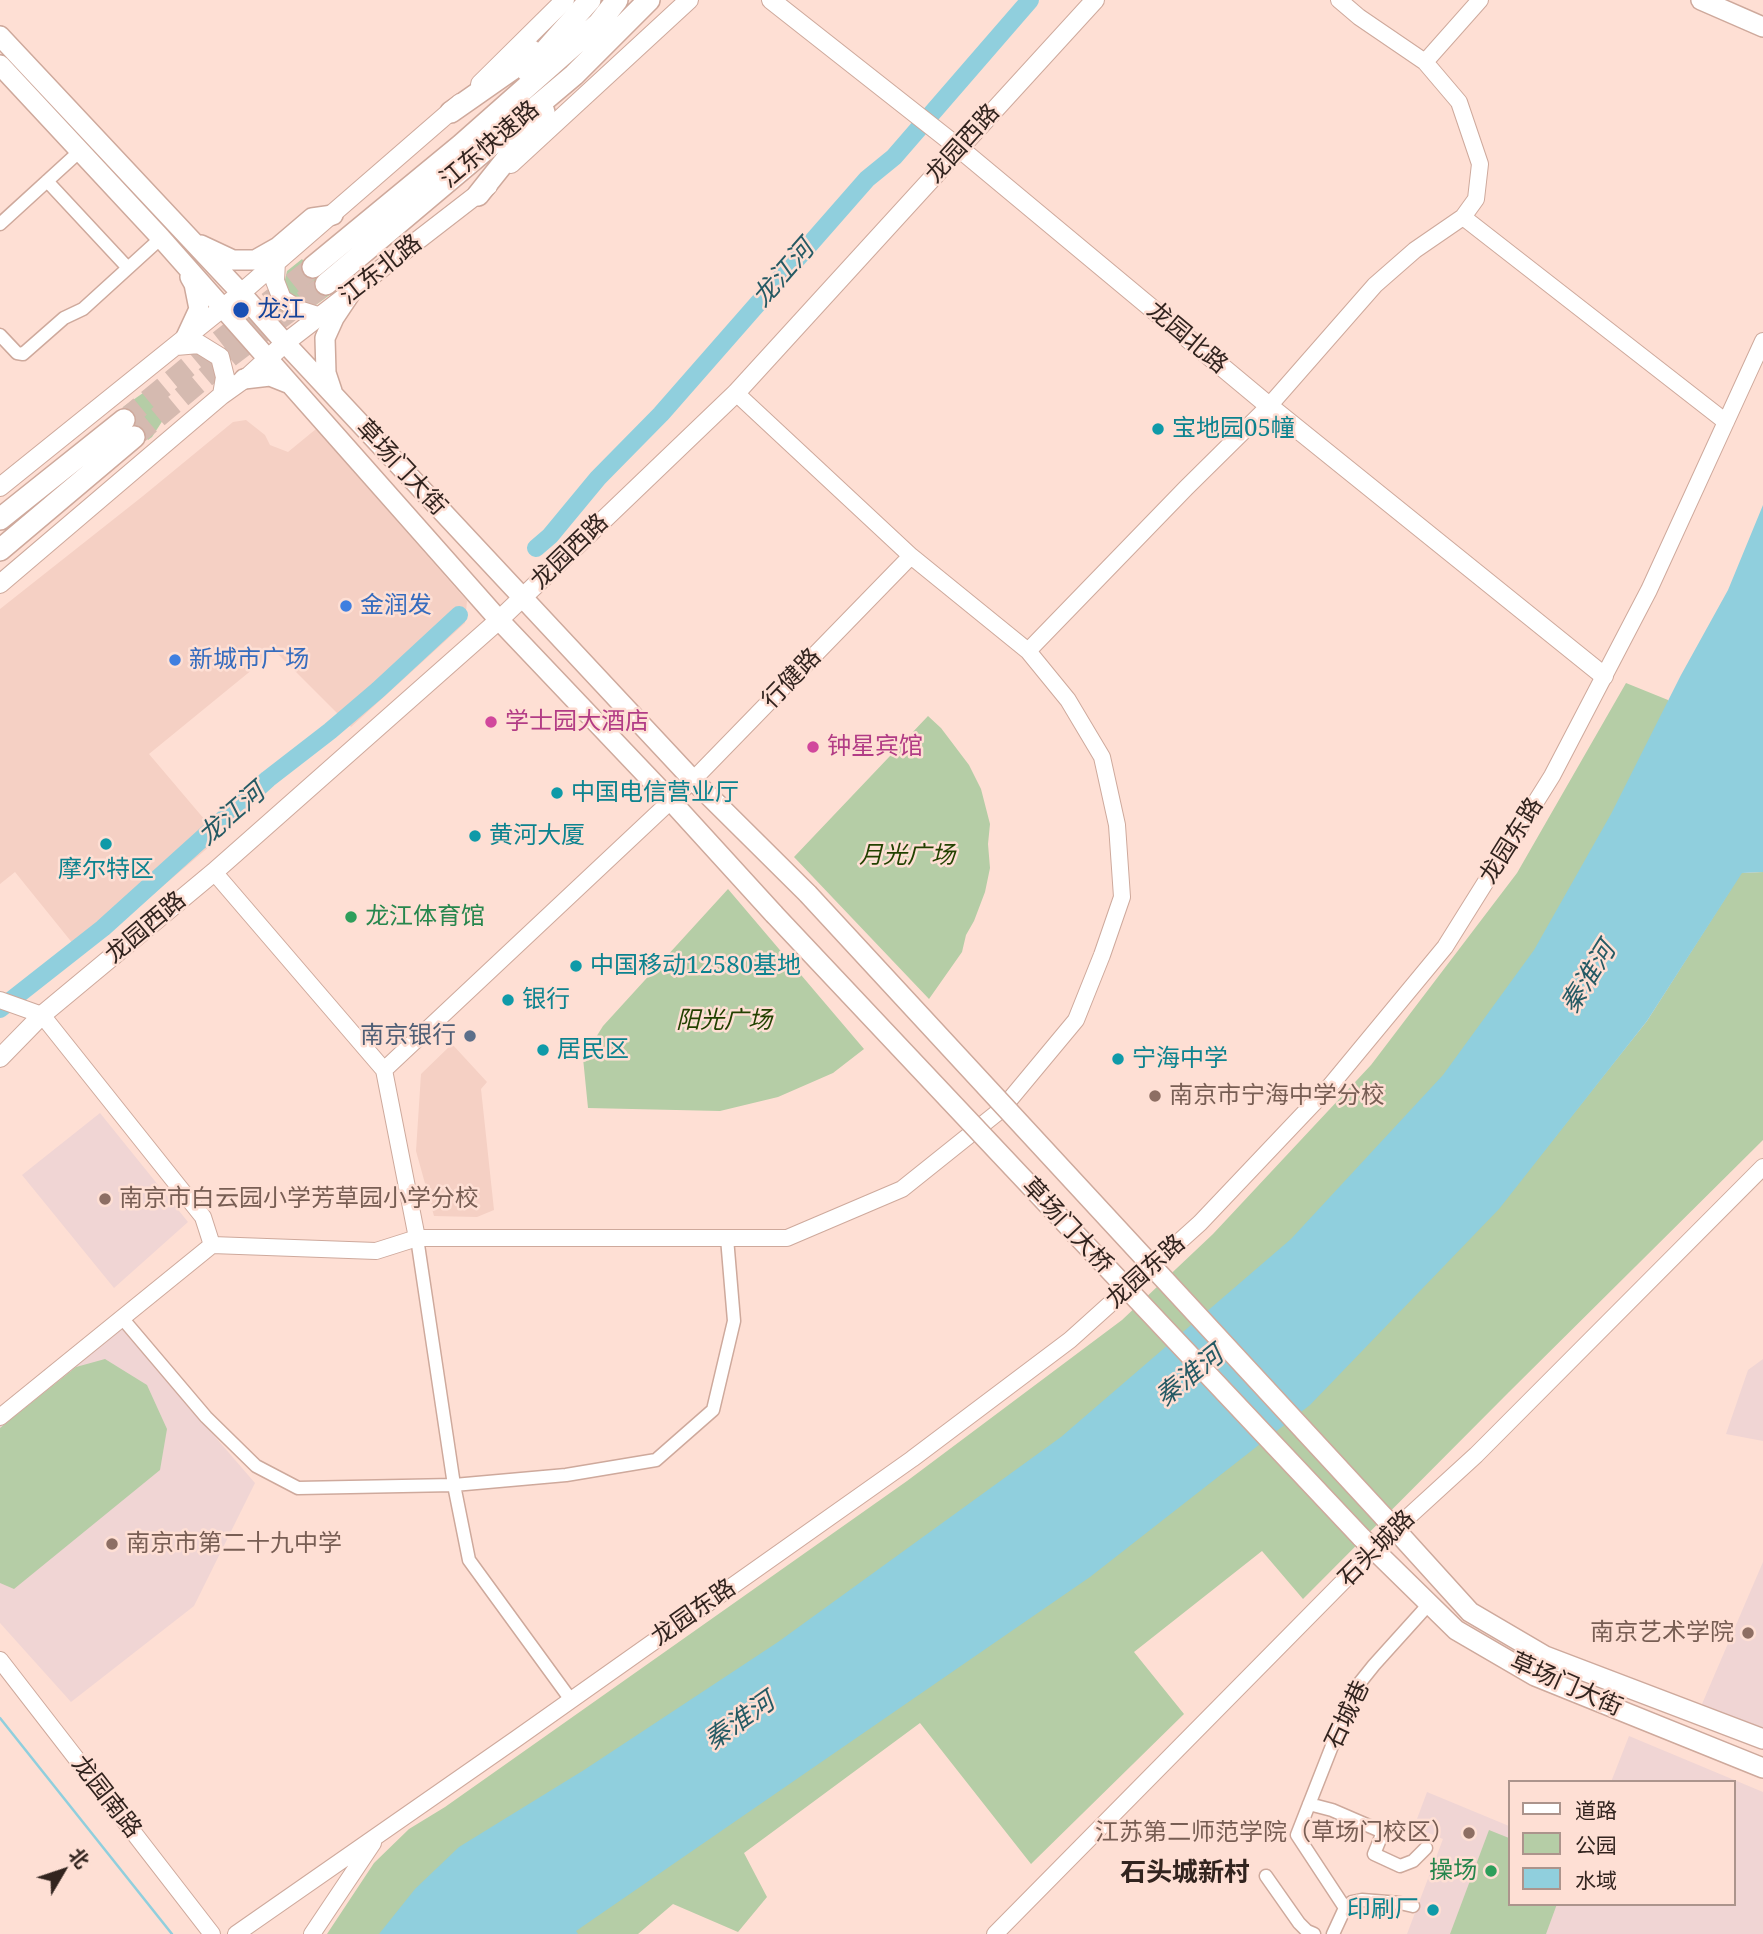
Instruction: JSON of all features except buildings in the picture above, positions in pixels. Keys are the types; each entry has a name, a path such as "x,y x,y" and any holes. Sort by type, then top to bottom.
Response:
{"highway":[{"path":"451,112 511,70 589,0"},
{"path":"461,145 589,0"},
{"name":"江东快速路","path":"617,0 599,23 319,276 574,75 649,0"},
{"path":"478,195 574,75"},
{"path":"0,519 129,428 0,551"}],"main road":[{"path":"0,487 241,293 333,215 451,112 565,0"},
{"name":"江东北路","path":"0,583 285,343 478,195 689,0"},
{"name":"龙园北路","path":"771,0 958,148 1269,406 1604,676"},
{"name":"龙园西路","path":"0,1058 42,1015 214,872 499,620 736,393 1095,0"},
{"path":"1701,0 1763,27"},
{"name":"草场门大街","path":"0,36 693,780 808,894"},
{"name":"草场门大街","path":"0,65 161,239 499,620 774,914"},
{"path":"190,240 233,260 255,260 278,247 312,218 333,215"},
{"path":"180,261 194,284 199,309 181,341"},
{"path":"276,261 275,281 282,299 299,310 321,317"},
{"path":"333,395 326,373 325,338 334,318 352,291"},
{"path":"181,341 199,344 220,357 225,377 222,395"},
{"path":"244,379 270,376 291,384"},
{"name":"草场门大桥","path":"808,894 1389,1523"},
{"name":"草场门大桥","path":"774,914 1367,1544"},
{"name":"草场门大街","path":"1389,1523 1470,1612 1545,1656 1763,1739"},
{"name":"草场门大街","path":"1367,1544 1456,1630 1535,1676 1763,1768"}],"street":[{"path":"1028,651 1269,406 1375,285 1415,250 1463,217 1476,199 1480,164 1459,102 1426,62 1359,17 1339,0"},
{"path":"1426,62 1480,0"},
{"path":"0,224 80,151"},
{"path":"47,181 128,268"},
{"path":"1463,217 1726,422"},
{"path":"0,335 17,353 23,354 64,318 83,309 161,239"},
{"name":"龙园东路","path":"236,1934 912,1458 1070,1340 1200,1223 1330,1086 1445,947 1552,776 1648,590 1763,341"},
{"path":"0,1417 212,1245 376,1251 417,1238 787,1238 902,1189 1002,1109 1076,1020 1122,897 1117,825 1102,757 1068,700 1028,651 911,556 736,393"},
{"name":"行健路","path":"384,1070 693,780 911,556"},
{"path":"214,872 384,1070 417,1238 454,1485 469,1560 571,1700"},
{"path":"7,1003 42,1015 203,1217 212,1245"},
{"name":"石头城路","path":"995,1934 1367,1544 1389,1523 1476,1455 1763,1167"},
{"path":"122,1318 206,1417 256,1466 298,1488 454,1485 566,1475 656,1460 713,1410 734,1321 727,1238"},
{"name":"石城巷","path":"1345,1908 1297,1835 1354,1690 1429,1604"},
{"name":"龙园南路","path":"2,1666 212,1934"},
{"path":"1310,1804 1332,1810 1382,1832 1374,1854 1401,1866 1413,1861 1426,1848"},
{"path":"312,1934 379,1834"},
{"path":"1266,1876 1299,1923 1314,1934"},
{"path":"1333,1934 1345,1908 1352,1902 1362,1900 1413,1906"}],"shaded area":[{"path":"246,420 265,435 270,445 288,452 316,429 467,601 465,623 351,727 275,651 149,754 216,833 210,846 82,955 15,872 0,884 0,609 233,422"},
{"path":"452,1044 487,1082 481,1089 494,1210 477,1217 434,1216 416,1151 421,1074"},
{"name":"南京市白云园小学芳草园小学分校","path":"100,1113 188,1222 114,1288 22,1175"},
{"name":"南京市第二十九中学","path":"121,1328 255,1483 194,1606 71,1702 0,1623 0,1422"},
{"path":"1763,1359 1763,1441 1726,1434 1748,1370"},
{"name":"南京艺术学院","path":"1763,1562 1763,1739 1702,1704"},
{"name":"江苏第二师范学院（草场门校区）","path":"1629,1736 1734,1780 1612,1780"},
{"name":"江苏第二师范学院（草场门校区）","path":"1735,1780 1763,1792 1763,1934 1407,1934 1443,1839 1414,1827 1427,1792 1508,1826 1508,1906 1735,1906"}],"green space":[{"path":"302,259 331,294 313,307 295,305 284,284 287,271"},
{"path":"143,393 161,395 167,403 163,420 148,440 123,407"},
{"path":"1626,683 1668,700 1742,873 1763,872 1763,1140 1303,1599 1262,1551 1134,1652 1184,1714 1031,1864 920,1723 744,1853 767,1897 738,1932 673,1904 638,1934 327,1934 374,1863 409,1829 445,1807 907,1481 1122,1320 1213,1234 1371,1065 1517,873","holes":["1731,889 1647,1021 1515,1187"]},
{"name":"月光广场","path":"928,716 941,728 969,765 981,789 990,824 990,868 985,892 966,935 962,952 929,999 794,857"},
{"name":"阳光广场","path":"728,889 864,1049 833,1073 778,1097 720,1111 588,1108 583,1058 603,1026"},
{"path":"105,1359 147,1385 167,1429 160,1470 14,1589 0,1583 0,1428 76,1367"},
{"name":"操场","path":"1489,1830 1508,1838 1508,1906 1556,1906 1546,1934 1450,1934"}],"water":[{"name":"秦淮河","path":"1763,505 1763,872 1742,873 1647,1021 1499,1209 1310,1405 1090,1577 576,1931 578,1934 379,1934 415,1889 459,1847 584,1770 778,1642 1061,1437 1291,1239 1443,1075 1534,950 1611,814 1681,675 1728,590"}],"waterway":[{"name":"龙江河","path":"536,548 550,536 598,478 661,414 867,179 894,157 1030,0"},
{"name":"龙江河","path":"0,1009 103,928 268,779 378,690 459,615"},
{"path":"0,1718 172,1934"}],"tunnel":[{"path":"124,420 313,267"},
{"path":"134,437 232,355 326,284"}],"place":[{"name":"龙江","path":"241,310"},
{"name":"宝地园05幢","path":"1158,429"},
{"name":"金润发","path":"346,606"},
{"name":"新城市广场","path":"175,660"},
{"name":"学士园大酒店","path":"491,722"},
{"name":"钟星宾馆","path":"813,747"},
{"name":"中国电信营业厅","path":"557,793"},
{"name":"黄河大厦","path":"475,836"},
{"name":"摩尔特区","path":"106,844"},
{"name":"龙江体育馆","path":"351,917"},
{"name":"中国移动12580基地","path":"576,966"},
{"name":"银行","path":"508,1000"},
{"name":"南京银行","path":"470,1036"},
{"name":"居民区","path":"543,1050"},
{"name":"宁海中学","path":"1118,1059"},
{"name":"南京市宁海中学分校","path":"1155,1096"},
{"name":"南京市白云园小学芳草园小学分校","path":"105,1199"},
{"name":"南京市第二十九中学","path":"112,1544"},
{"name":"南京艺术学院","path":"1748,1633"},
{"name":"江苏第二师范学院（草场门校区）","path":"1469,1833"},
{"name":"操场","path":"1491,1871"},
{"name":"印刷厂","path":"1433,1910"}],"district":[{"name":"石头城新村","path":"1185,1874"}]}
